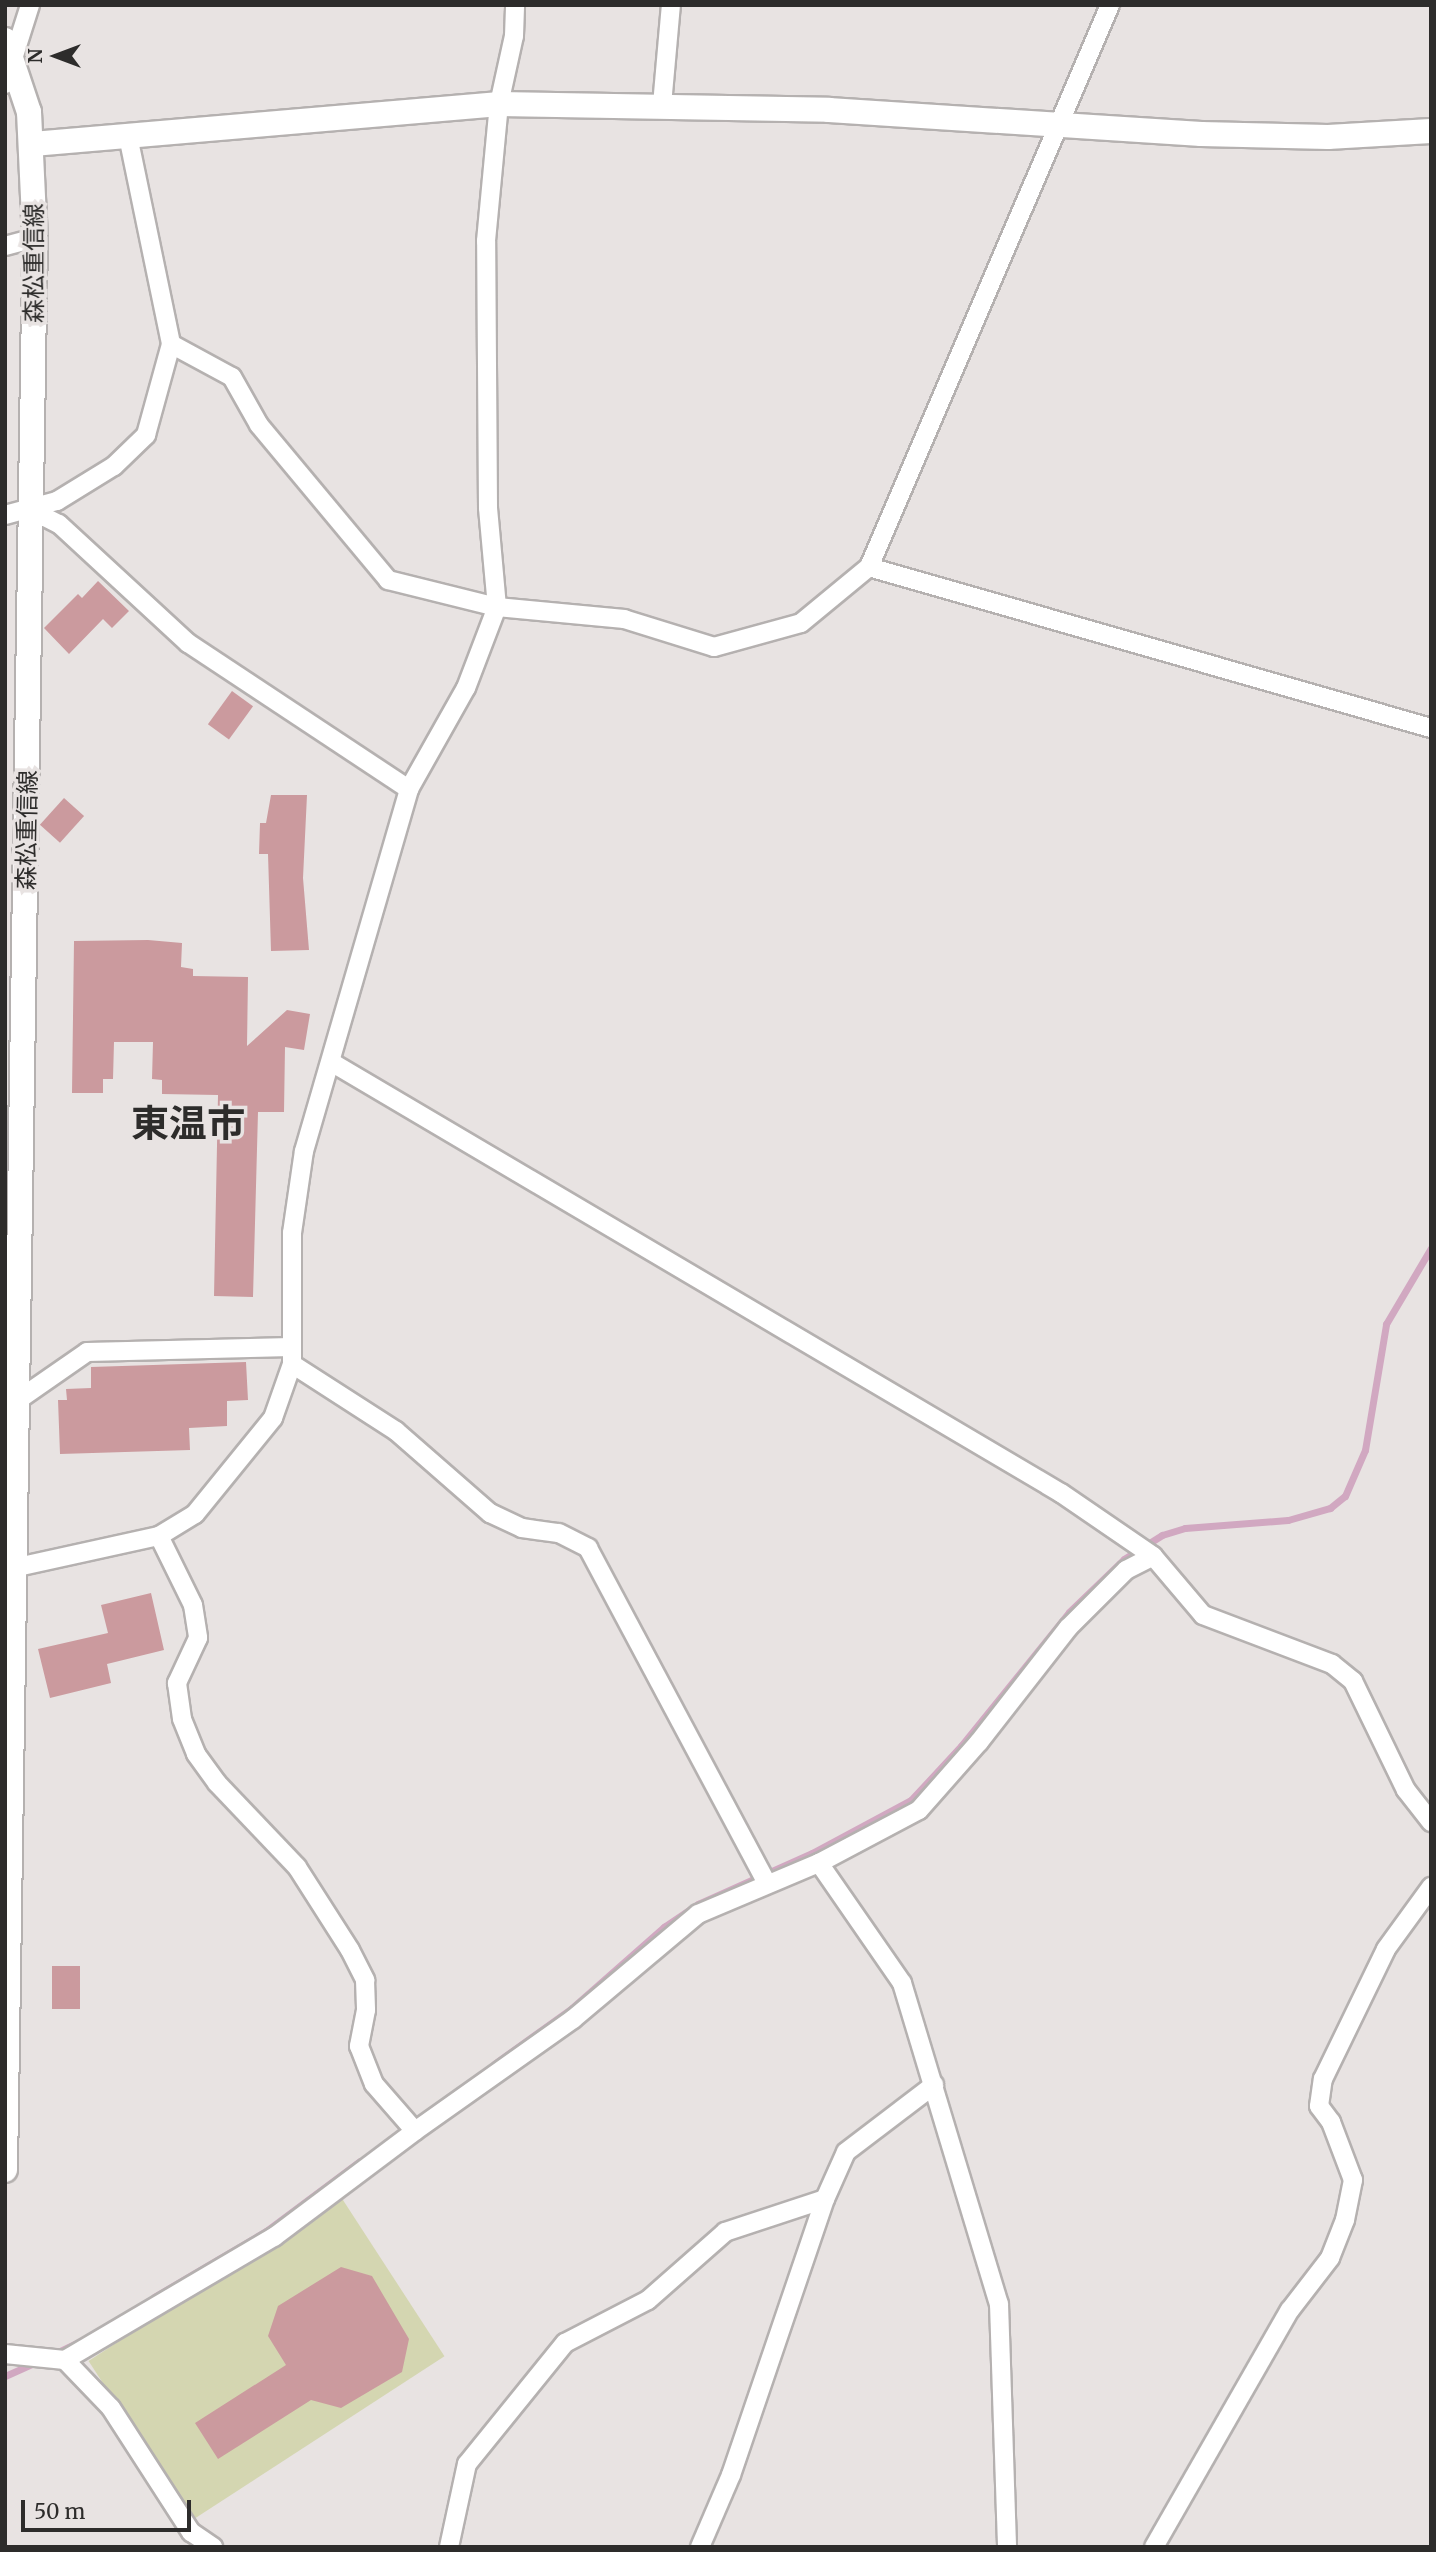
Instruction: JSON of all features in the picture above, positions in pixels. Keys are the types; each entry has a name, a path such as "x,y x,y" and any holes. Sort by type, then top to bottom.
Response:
{"main road":[{"name":"森松重信線","path":"5,2169 8,1710 13,1568 11,1456 18,1400 35,238 33,144 8,51"},
{"path":"33,144 499,104 829,110 1059,127 1328,137 1431,131"}],"street":[{"path":"5,84 8,51 30,5"},
{"path":"13,1568 159,1536 195,1514 273,1419 291,1355 292,1233 304,1151 409,789 466,688 497,607 488,508 486,241 499,104 514,36 515,5"},
{"path":"662,105 671,5"},
{"path":"171,344 232,377 259,425 388,580 497,607 624,619 714,647 801,623 869,567 1110,5"},
{"path":"5,515 57,501 114,466 146,435 171,344 128,136"},
{"path":"5,246 35,238"},
{"path":"31,510 59,524 188,643 409,789"},
{"path":"869,567 1431,727"},
{"path":"331,1062 1061,1493 1153,1556 1203,1615 1332,1664 1353,1681 1406,1790 1431,1822"},
{"path":"18,1400 87,1352 291,1355 396,1432 490,1513 522,1528 559,1533 589,1548 767,1883"},
{"path":"159,1536 193,1605 198,1638 183,1662 177,1683 182,1719 196,1754 217,1783 297,1867 349,1950 365,1980 366,2010 359,2046 374,2084 415,2131"},
{"path":"5,2354 65,2360 274,2237 415,2131 573,2019 698,1914 820,1863 919,1810 979,1742 1068,1628 1126,1570 1153,1556"},
{"path":"820,1863 902,1983 999,2304 1007,2547"},
{"path":"1154,2547 1290,2310 1329,2258 1345,2220 1353,2180 1331,2122 1319,2106 1323,2079 1386,1949 1431,1886"},
{"path":"700,2547 731,2475 825,2199 846,2152 934,2085"},
{"path":"449,2547 467,2464 565,2343 648,2300 725,2232 825,2199"},
{"path":"65,2360 111,2408 191,2532 213,2547"}],"green space":[{"path":"341,2197 444,2356 192,2520 89,2361"}],"building":[{"path":"98,581 129,611 112,628 103,619 69,654 44,628 78,594 82,598"},
{"path":"232,691 253,706 229,739 208,724"},
{"path":"271,795 307,795 303,878 309,950 271,951 268,854 259,854 260,823 266,823"},
{"path":"64,798 84,816 60,843 40,825"},
{"path":"148,940 182,943 181,967 193,969 193,976 248,977 247,1046 287,1010 310,1014 304,1050 285,1047 284,1112 258,1112 253,1297 214,1296 218,1095 162,1094 162,1080 152,1079 153,1042 114,1042 113,1079 103,1079 103,1093 72,1093 74,941"},
{"path":"246,1362 248,1400 227,1401 227,1426 189,1428 190,1450 60,1454 58,1400 67,1400 66,1389 91,1388 91,1367"},
{"path":"151,1593 164,1650 107,1664 111,1683 50,1698 38,1649 108,1633 101,1605"},
{"path":"52,1966 80,1966 80,2009 52,2009"},
{"path":"341,2267 372,2276 409,2339 402,2372 341,2408 311,2400 218,2459 195,2423 286,2365 268,2336 278,2306"}],"waterway":[{"path":"494,2064 572,2008 664,1927 698,1904 812,1853 911,1800 961,1746 1069,1612 1124,1559 1162,1535 1185,1528 1288,1520 1330,1508 1345,1496 1365,1450 1386,1324 1431,1248"},
{"path":"154,2297 266,2231 360,2161"},
{"path":"54,2354 81,2341"},
{"path":"5,2376 36,2362"}],"district":[{"name":"東温市","path":"188,1124"}]}
